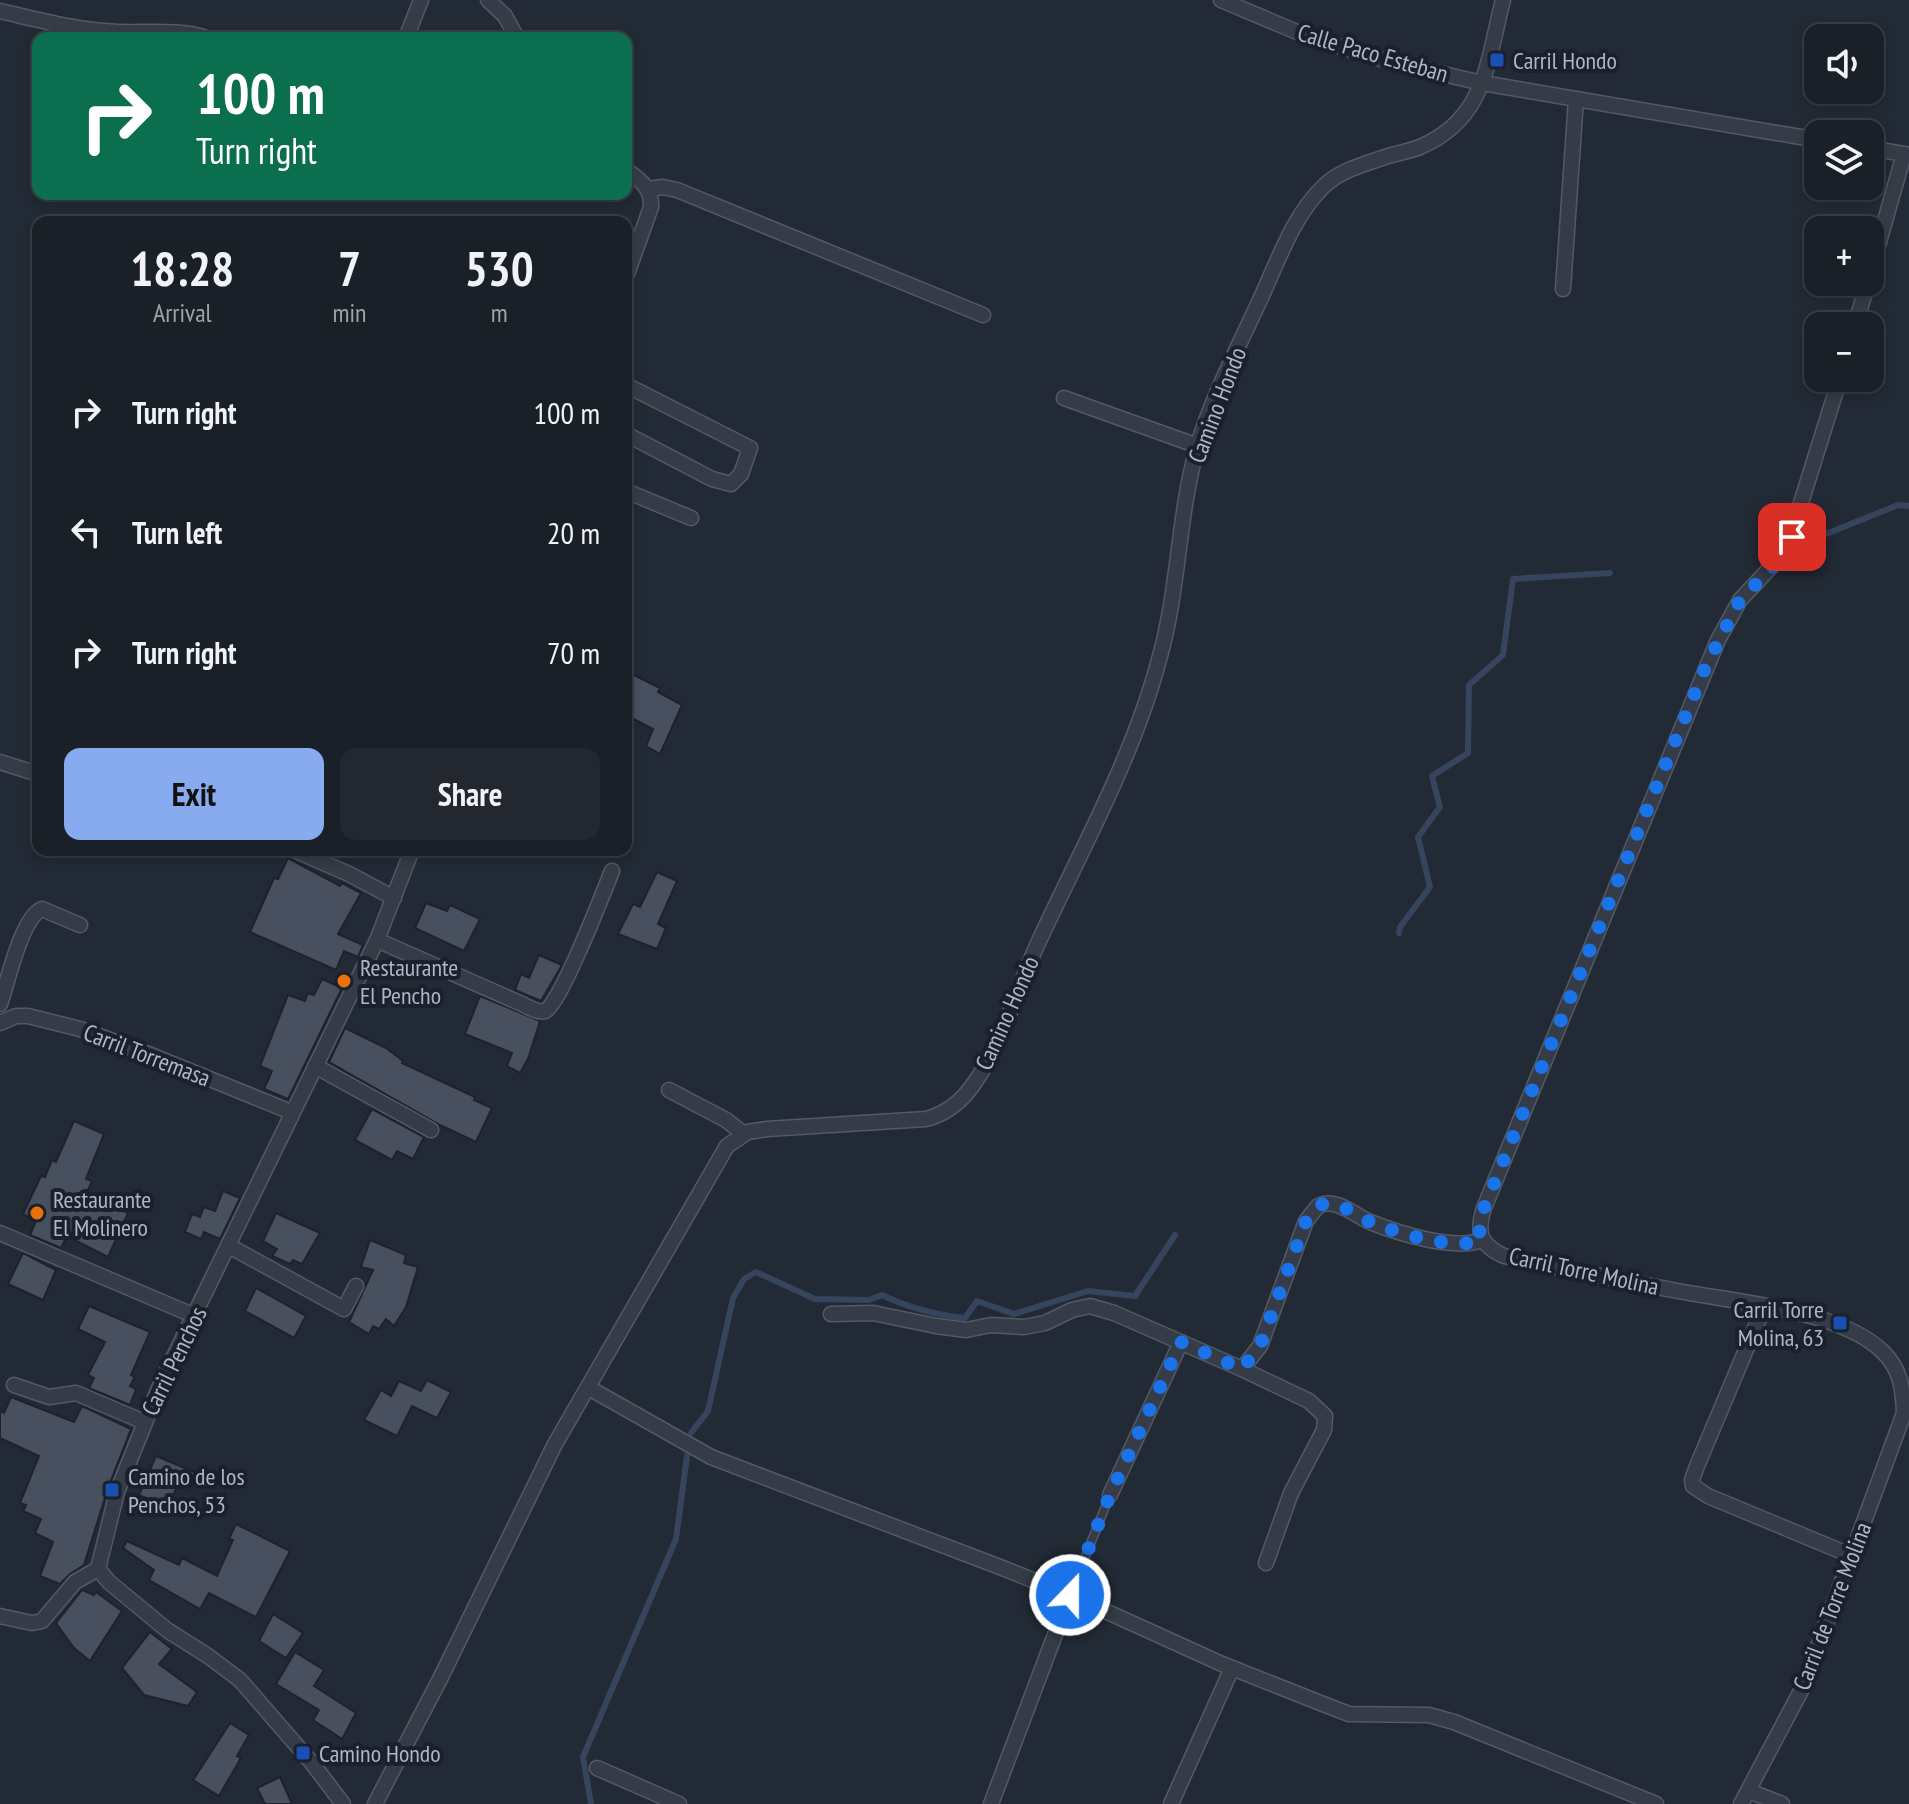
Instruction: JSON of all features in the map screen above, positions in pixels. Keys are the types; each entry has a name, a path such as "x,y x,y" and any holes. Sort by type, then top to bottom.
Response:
{"street":[{"path":"408,32 421,0"},
{"path":"488,0 505,16 514,32"},
{"name":"Calle Paco Esteban","path":"1221,0 1348,50 1482,83 1804,138"},
{"name":"Camino Hondo","path":"744,1134 767,1129 926,1119 946,1112 974,1084 988,1061 1038,942 1130,745 1162,651 1189,482 1198,446 1222,382 1308,203 1325,184 1347,170 1419,147 1451,129 1473,106 1503,0"},
{"path":"0,11 91,30 168,32"},
{"path":"1563,289 1576,99"},
{"path":"1884,150 1906,154 1884,227"},
{"path":"632,175 648,189 651,207 632,260"},
{"path":"648,189 663,187 677,190 983,315"},
{"path":"632,388 750,448 741,474 731,484 712,479 632,437"},
{"name":"Carril Torre Molina","path":"1836,392 1792,537 1778,562 1740,600 1712,653 1484,1208 1479,1230 1489,1248 1504,1256 1840,1325 1882,1351 1909,1377"},
{"path":"1064,398 1198,446"},
{"path":"632,493 691,518"},
{"path":"0,762 32,772"},
{"path":"308,856 394,898"},
{"name":"Carril Penchos","path":"98,1569 117,1492 144,1422 291,1112 377,940 410,856"},
{"path":"377,940 522,1004 547,1010 556,1000 612,871"},
{"path":"0,1004 24,932 36,911 42,909 80,925"},
{"name":"Carril Torremasa","path":"0,1023 16,1016 28,1016 80,1029 291,1112"},
{"path":"315,1066 431,1130"},
{"path":"375,1804 548,1457 718,1158 727,1146 744,1134 726,1120 669,1090"},
{"path":"1242,1369 1260,1346 1306,1221 1318,1206 1333,1203 1401,1233 1462,1245 1482,1240"},
{"path":"0,1233 195,1316"},
{"path":"229,1246 344,1309 356,1286"},
{"path":"831,1314 873,1313 966,1330 991,1325 1024,1327 1045,1323 1072,1310 1090,1306 1181,1342 1309,1401 1322,1411 1326,1422 1291,1493 1266,1563"},
{"path":"1764,1307 1697,1466 1693,1486 1708,1496 1850,1555"},
{"path":"1110,1495 1181,1342"},
{"path":"1893,1364 1900,1376 1907,1407"},
{"path":"14,1385 49,1397 76,1393 144,1422"},
{"path":"589,1388 711,1457 1070,1595 1232,1668 1349,1714 1429,1715 1454,1722 1656,1804"},
{"name":"Carril de Torre Molina","path":"1745,1798 1803,1687 1907,1407"},
{"path":"0,1616 32,1623 42,1621 75,1582 98,1569 109,1582 167,1630 240,1680 343,1804"},
{"path":"991,1804 1070,1595"},
{"path":"1171,1804 1232,1668"},
{"path":"597,1768 679,1804"},
{"path":"1745,1798 1782,1804"}],"lane":[{"path":"1070,1595 1110,1495"}],"building":[{"path":"632,674 660,688 658,692 682,705 660,754 646,746 653,729 632,718"},
{"path":"288,858 340,886 342,883 361,893 338,934 363,945 358,957 344,951 336,970 250,932 274,878 278,879"},
{"path":"657,872 677,881 658,924 666,928 657,949 618,934 633,904 640,907"},
{"path":"426,903 447,911 450,905 480,919 464,951 415,928"},
{"path":"539,955 562,965 541,1001 515,990 521,974 529,978"},
{"path":"322,979 342,988 288,1099 264,1089 272,1071 260,1066 288,995 305,1001 308,993 314,995"},
{"path":"480,996 540,1021 528,1059 520,1073 507,1066 512,1053 465,1034"},
{"path":"345,1028 386,1048 402,1063 492,1108 476,1142 329,1062"},
{"path":"372,1109 424,1137 413,1159 397,1151 392,1160 355,1140"},
{"path":"74,1121 104,1134 86,1179 92,1181 86,1194 128,1213 108,1257 67,1236 61,1248 30,1235 36,1221 23,1214 41,1176 45,1177 52,1160 56,1162"},
{"path":"223,1191 240,1198 220,1239 204,1232 201,1239 185,1232 192,1214 200,1217 204,1207 215,1211"},
{"path":"276,1213 320,1233 302,1264 293,1260 290,1264 272,1256 277,1249 263,1241"},
{"path":"370,1240 406,1255 404,1263 418,1267 406,1307 394,1326 386,1319 379,1329 373,1326 369,1334 349,1322 373,1270 361,1267"},
{"path":"23,1253 56,1270 43,1300 8,1284"},
{"path":"256,1288 306,1316 294,1338 245,1311"},
{"path":"89,1306 150,1332 131,1375 135,1377 130,1386 136,1389 130,1405 89,1388 94,1378 88,1375 105,1342 78,1329"},
{"path":"427,1380 451,1392 437,1418 412,1406 397,1436 364,1420 381,1390 391,1396 399,1381 421,1391"},
{"path":"11,1397 74,1422 82,1406 131,1429 108,1488 84,1565 60,1584 40,1576 53,1542 35,1533 41,1519 23,1511 26,1505 20,1503 39,1456 0,1438 0,1411 4,1413"},
{"path":"156,1456 197,1473 191,1487 179,1482 168,1507 139,1495"},
{"path":"236,1524 290,1551 256,1617 209,1593 200,1609 149,1580 154,1570 123,1548 127,1541 179,1565 182,1558 217,1576 233,1540 229,1539"},
{"path":"82,1590 94,1595 96,1592 122,1611 90,1661 74,1648 56,1623"},
{"path":"273,1614 303,1633 286,1658 259,1641"},
{"path":"150,1632 172,1649 159,1664 197,1692 188,1706 144,1695 122,1668"},
{"path":"295,1652 324,1670 314,1686 356,1713 342,1739 313,1720 319,1710 276,1684"},
{"path":"230,1723 249,1735 237,1756 241,1758 219,1796 193,1780"},
{"path":"280,1777 292,1804 265,1804 257,1788"}],"waterway":[{"path":"1821,536 1898,505 1909,506"},
{"path":"1399,933 1400,927 1430,887 1418,837 1440,807 1432,776 1468,753 1469,685 1503,655 1513,579 1610,573"},
{"path":"691,1433 708,1411 733,1298 744,1279 756,1272 815,1299 869,1300 882,1295 922,1310 965,1318 977,1301 1014,1314 1088,1291 1135,1296 1175,1235"},
{"path":"591,1804 583,1757 676,1539 687,1456"}],"place":[{"name":"Carril Hondo","path":"1497,60"},
{"name":"Restaurante El Pencho","path":"344,981"},
{"name":"Restaurante El Molinero","path":"37,1213"},
{"name":"Carril Torre Molina, 63","path":"1840,1323"},
{"name":"Camino de los Penchos, 53","path":"112,1490"},
{"name":"Camino Hondo","path":"303,1753"}],"route":[{"path":"1070,1595 1110,1495 1181,1342 1242,1369 1260,1346 1306,1221 1318,1206 1333,1203 1401,1233 1462,1245 1482,1240 1479,1230 1484,1208 1706,666 1740,600 1778,562 1792,537"}]}
